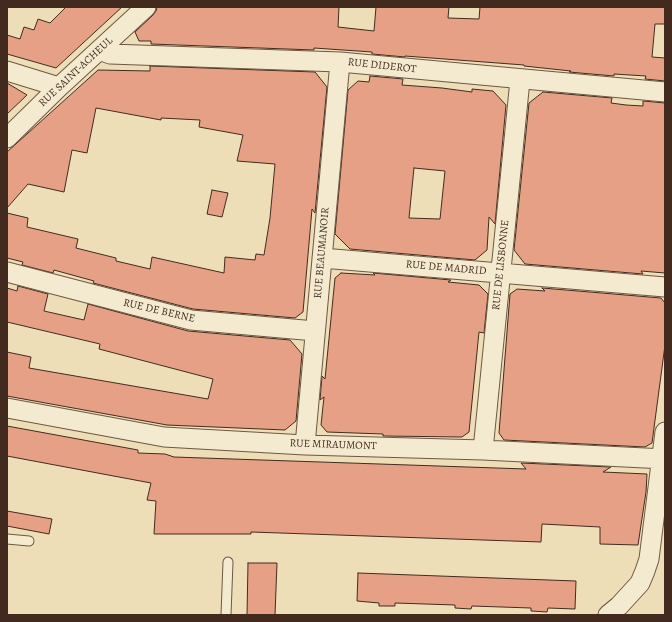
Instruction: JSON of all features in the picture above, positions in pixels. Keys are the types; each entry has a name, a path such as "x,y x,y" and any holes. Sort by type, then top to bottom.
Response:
{"street":[{"name":"RUE SAINT-ACHEUL","path":"7,138 59,87 146,7"},
{"name":"RUE DIDEROT","path":"99,50 110,54 340,62 520,80 665,92"},
{"name":"RUE BEAUMANOIR","path":"305,445 340,62"},
{"path":"7,71 59,87"},
{"name":"RUE DE LISBONNE","path":"483,450 520,80"},
{"name":"RUE DE MADRID","path":"322,258 665,287"},
{"name":"RUE DE BERNE","path":"7,272 191,320 315,331"},
{"name":"RUE MIRAUMONT","path":"7,408 164,437 305,445 483,450 663,459"},
{"path":"608,615 619,606 640,583 649,559 663,459 665,432"}],"lane":[{"path":"7,539 29,541"},
{"path":"226,615 228,562"}],"building":[{"path":"66,7 122,7 56,68 7,54 7,35 20,39 24,27 34,30 38,19 50,23"},
{"path":"157,7 339,7 338,27 374,31 376,7 449,7 448,18 479,19 480,7 665,7 665,24 655,24 652,57 665,58 665,81 645,79 646,76 614,74 614,76 569,72 571,71 524,65 405,57 372,54 372,52 314,48 314,50 151,44 151,41 139,41 135,32 153,15"},
{"path":"150,66 315,72 327,87 315,213 312,209 303,312 295,318 193,309 93,283 94,281 54,270 53,273 22,265 23,262 7,258 7,213 28,218 27,227 78,239 76,248 116,258 116,261 150,269 152,257 224,273 225,257 255,260 256,254 264,255 270,218 275,164 237,161 243,135 199,127 200,120 161,118 161,120 96,108 87,153 72,150 64,192 28,184 7,208 7,152 98,70 150,71"},
{"path":"370,76 403,79 402,85 472,92 472,89 493,91 506,105 495,224 489,217 487,250 475,260 350,249 335,234 348,90 358,81 369,82","holes":["414,168 445,171 440,219 409,218"]},
{"path":"7,83 27,95 7,114"},
{"path":"543,92 612,98 611,103 626,105 643,106 643,101 665,103 665,273 641,271 643,274 525,264 514,250 529,103"},
{"path":"212,190 228,193 222,217 207,214"},
{"path":"341,273 375,275 373,273 451,280 448,282 479,285 488,294 484,333 479,332 469,432 462,437 383,436 383,434 327,432 321,425 324,397 320,400 322,376 325,379 335,278"},
{"path":"18,286 48,294 44,311 84,320 88,304 188,331 290,340 302,354 296,421 285,430 167,425 7,396 7,352 31,357 29,368 208,399 213,379 99,349 100,344 7,322 7,288 17,291"},
{"path":"542,288 661,298 665,303 665,345 652,443 645,447 504,440 499,433 510,294 517,289 545,291"},
{"path":"7,426 138,450 138,453 165,454 174,457 526,469 521,463 611,467 603,472 647,474 646,492 638,545 600,544 600,527 542,524 541,542 251,532 251,534 154,534 156,501 147,500 151,483 7,456"},
{"path":"7,511 52,519 49,534 7,526"},
{"path":"248,563 277,563 275,615 247,615"},
{"path":"358,573 576,581 575,609 548,608 547,612 531,611 531,608 472,606 471,609 455,608 455,605 395,603 395,606 379,606 379,603 357,601"}]}
